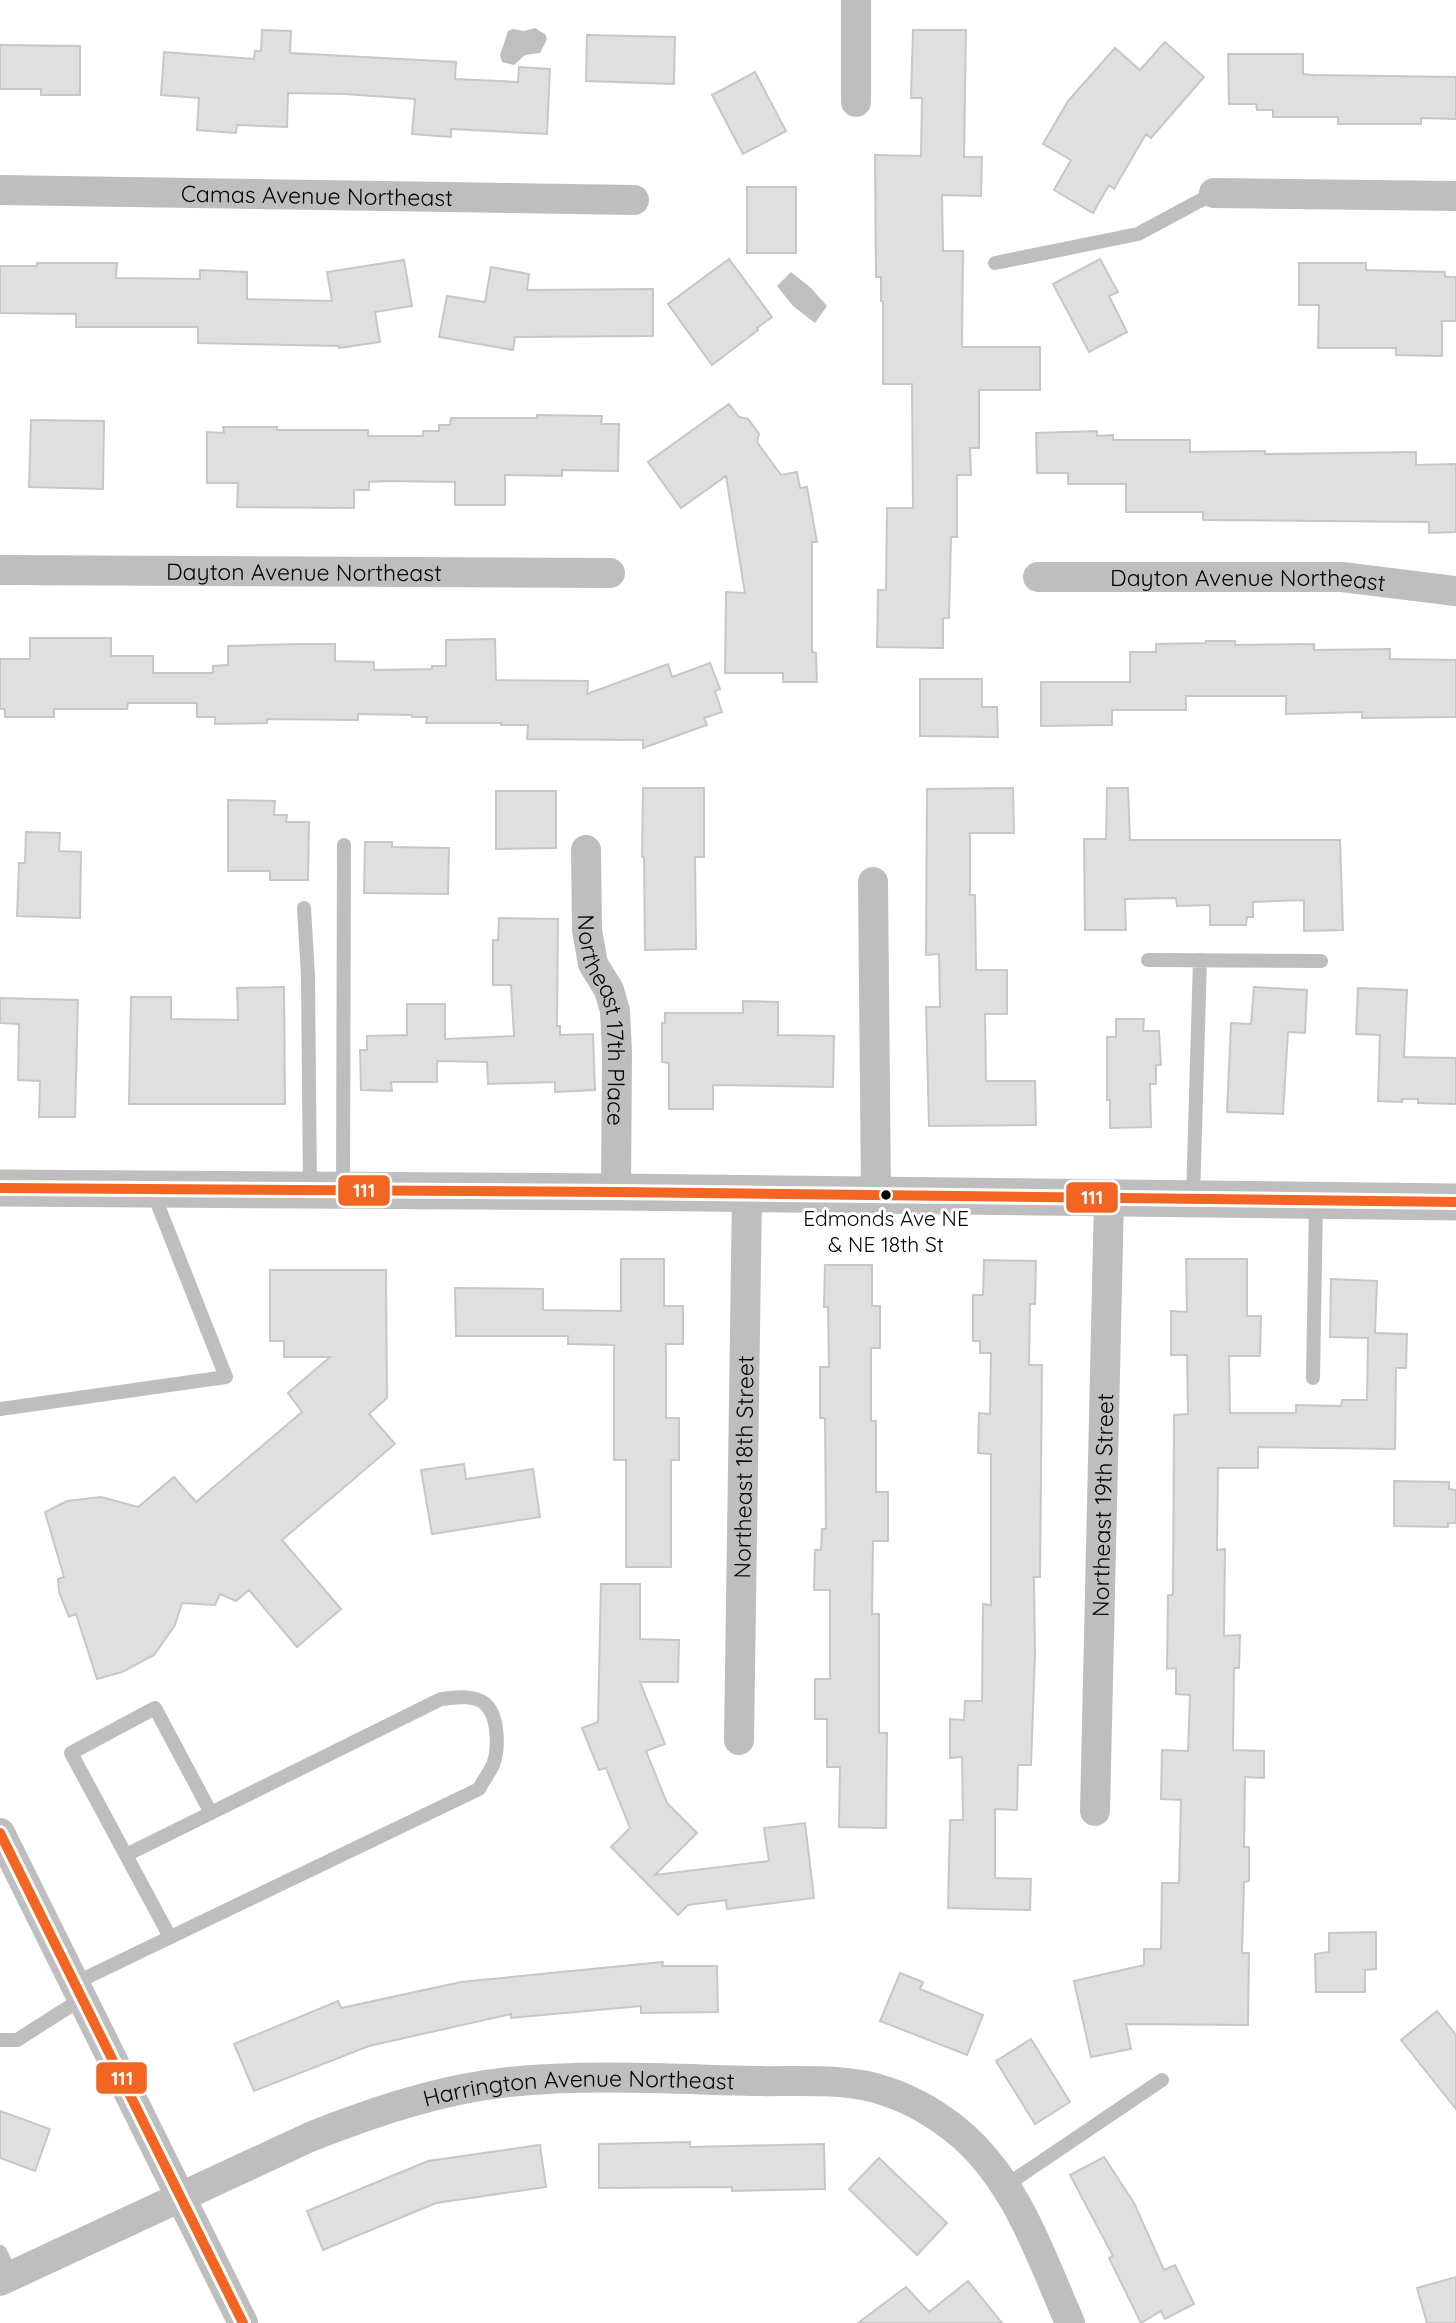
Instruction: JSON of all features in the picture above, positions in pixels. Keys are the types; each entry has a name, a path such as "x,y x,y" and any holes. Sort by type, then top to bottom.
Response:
{"street":[{"path":"856,0 856,102"},
{"name":"Camas Avenue Northeast","path":"0,190 634,200"},
{"path":"1214,193 1456,196"},
{"name":"Dayton Avenue Northeast","path":"0,570 610,573"},
{"name":"Dayton Avenue Northeast","path":"1038,577 1342,577 1456,591"},
{"name":"Northeast 17th Place","path":"586,850 587,930 593,964 609,990 615,1011 616,1192"},
{"path":"873,882 876,1195"},
{"path":"0,1188 1456,1202"},
{"name":"Northeast 18th Street","path":"739,1741 747,1194"},
{"name":"Northeast 19th Street","path":"1095,1811 1110,1198"},
{"path":"0,1833 243,2323"},
{"name":"Harrington Avenue Northeast","path":"4,2270 183,2198 310,2137 356,2119 433,2096 508,2082 601,2078 839,2082 884,2090 925,2109 962,2136 990,2165 1018,2204 1070,2323"}],"lane":[{"path":"995,263 1139,234 1214,193"},
{"path":"326,1190 344,845"},
{"path":"304,908 326,1190"},
{"path":"1148,960 1321,961"},
{"path":"1193,1199 1200,960"},
{"path":"0,1409 226,1377 152,1189"},
{"path":"1313,1378 1316,1201"},
{"path":"0,2040 18,2040 79,1991 170,1937 479,1789 493,1765 495,1720 485,1703 467,1697 441,1699 126,1855"},
{"path":"170,1937 71,1753 155,1708 211,1813"},
{"path":"1005,2186 1161,2080"}],"shaded area":[{"path":"535,28 545,34 547,39 540,53 525,55 514,65 502,62 500,55 508,31"},
{"path":"791,272 811,288 827,306 815,323 793,306 777,286"}],"building":[{"path":"262,30 291,31 290,53 456,62 455,79 518,82 519,67 550,69 547,134 451,129 451,137 412,134 415,99 288,93 287,127 237,125 236,133 197,130 199,98 161,95 164,52 254,59 255,51 261,51"},
{"path":"913,30 966,30 964,157 982,157 981,196 942,195 943,251 963,251 962,347 1040,347 1040,390 979,390 979,448 970,448 971,475 957,475 957,537 951,537 949,618 943,618 943,648 877,647 878,590 886,590 887,508 913,508 912,384 883,384 883,301 881,277 876,277 875,155 921,156 922,98 911,98"},
{"path":"587,35 675,37 674,84 586,81"},
{"path":"1165,42 1204,77 1151,138 1146,134 1114,189 1109,185 1093,213 1054,190 1071,160 1043,144 1068,101 1115,48 1140,70"},
{"path":"0,45 80,46 80,95 41,95 41,89 0,89"},
{"path":"1228,54 1303,54 1303,74 1456,77 1456,119 1421,118 1421,124 1338,124 1338,117 1273,117 1273,110 1257,110 1256,104 1229,104"},
{"path":"755,72 786,131 743,154 712,95"},
{"path":"747,187 796,187 796,253 747,253"},
{"path":"729,259 772,317 712,365 668,304"},
{"path":"1100,259 1118,292 1109,296 1127,332 1089,352 1053,284"},
{"path":"404,260 412,306 375,312 380,342 339,348 198,343 198,327 76,327 76,314 0,313 0,266 117,263 116,278 200,279 200,270 247,272 247,299 332,301 327,272"},
{"path":"1299,263 1366,263 1366,270 1445,272 1445,277 1456,277 1456,321 1442,321 1442,356 1396,355 1396,348 1318,348 1319,305 1299,305"},
{"path":"491,267 529,274 527,290 653,289 653,336 515,337 513,350 439,337 447,296 485,302"},
{"path":"729,404 739,417 748,419 759,434 757,442 781,475 797,472 800,488 807,487 817,542 812,542 812,652 816,653 817,682 783,682 783,673 725,673 726,592 745,593 726,476 681,508 648,462"},
{"path":"537,415 602,416 601,424 619,424 618,471 562,470 562,476 505,475 505,505 455,505 455,482 385,481 369,482 369,490 354,490 354,508 237,507 238,483 207,483 207,432 224,433 223,427 368,430 368,436 423,436 423,431 439,431 439,425 450,425 451,418 537,418"},
{"path":"31,420 104,421 103,489 29,487"},
{"path":"1097,431 1097,436 1113,435 1113,440 1190,440 1190,452 1416,452 1416,465 1456,464 1456,532 1429,533 1429,522 1203,520 1203,512 1126,512 1126,484 1068,484 1068,473 1037,473 1036,433"},
{"path":"30,638 111,638 111,656 153,656 153,673 213,673 213,666 228,665 228,646 296,644 335,644 335,661 374,662 374,670 432,669 432,666 446,666 446,640 495,639 496,680 588,681 587,694 668,664 672,677 710,663 720,689 715,691 722,712 704,718 707,725 643,748 643,740 527,739 528,725 426,723 427,717 412,715 358,714 358,720 267,719 267,723 215,724 215,717 197,717 197,703 128,703 127,709 54,709 54,717 5,717 5,709 0,709 0,659 30,659"},
{"path":"1235,641 1235,645 1314,644 1314,650 1390,649 1390,659 1456,660 1456,717 1362,718 1362,712 1286,714 1286,696 1186,696 1186,710 1112,710 1112,725 1041,726 1041,682 1130,682 1130,652 1156,652 1156,644"},
{"path":"920,679 982,679 982,707 997,707 998,737 920,736"},
{"path":"643,788 704,788 704,857 695,857 696,949 645,950"},
{"path":"1013,788 1014,833 970,833 970,895 975,895 976,970 1007,970 1007,1014 985,1014 986,1081 1035,1081 1036,1125 929,1126 926,1007 940,1007 939,954 926,955 927,789"},
{"path":"1107,788 1128,788 1130,840 1340,840 1343,930 1304,931 1304,900 1253,902 1253,917 1247,917 1246,925 1210,925 1210,905 1177,906 1176,898 1125,899 1126,930 1085,930 1084,839 1106,839"},
{"path":"496,791 556,791 556,848 496,849"},
{"path":"228,800 275,801 274,815 287,815 286,822 309,822 308,880 270,880 270,871 228,871"},
{"path":"26,832 60,833 59,851 81,852 80,918 17,916 19,863 25,863"},
{"path":"365,842 392,842 392,847 449,848 448,894 364,893"},
{"path":"499,918 558,919 557,1026 560,1026 560,1035 593,1034 595,1090 555,1092 555,1082 488,1084 487,1062 437,1061 437,1082 391,1082 392,1091 361,1090 360,1050 367,1050 367,1036 407,1035 407,1004 445,1004 445,1039 514,1036 511,985 493,985 493,940 498,940"},
{"path":"284,987 285,1104 129,1104 131,997 171,997 171,1019 238,1020 237,988"},
{"path":"1254,987 1307,990 1305,1033 1288,1032 1283,1114 1227,1112 1231,1023 1251,1024"},
{"path":"1358,988 1407,990 1404,1057 1456,1058 1456,1104 1418,1103 1418,1099 1402,1099 1402,1102 1378,1101 1380,1035 1356,1034"},
{"path":"0,998 78,1000 75,1117 39,1117 40,1081 18,1080 19,1024 0,1023"},
{"path":"743,1001 778,1002 778,1035 834,1036 833,1087 713,1085 713,1109 669,1109 669,1063 662,1062 662,1023 665,1023 665,1013 743,1013"},
{"path":"1116,1019 1144,1019 1143,1031 1159,1031 1161,1065 1156,1065 1156,1084 1150,1084 1151,1127 1110,1128 1107,1037 1116,1037"},
{"path":"621,1259 664,1259 664,1306 683,1306 683,1344 666,1344 666,1418 679,1418 679,1460 671,1460 671,1567 626,1567 626,1460 614,1460 614,1345 568,1344 568,1336 456,1336 455,1288 543,1289 543,1310 621,1311"},
{"path":"1186,1259 1247,1259 1247,1316 1261,1316 1260,1356 1229,1356 1230,1413 1296,1413 1296,1405 1341,1406 1342,1400 1367,1400 1368,1338 1330,1337 1331,1279 1377,1281 1375,1333 1407,1334 1406,1368 1396,1368 1395,1449 1258,1447 1258,1468 1218,1468 1217,1550 1225,1549 1224,1636 1240,1635 1239,1668 1234,1668 1233,1750 1264,1751 1264,1778 1245,1777 1244,1847 1249,1847 1249,1881 1244,1882 1242,1953 1249,1953 1248,2025 1126,2024 1131,2049 1091,2057 1074,1981 1144,1965 1144,1949 1161,1949 1162,1883 1179,1883 1181,1800 1161,1799 1162,1750 1188,1751 1190,1695 1176,1694 1176,1668 1167,1669 1168,1595 1173,1595 1174,1415 1188,1414 1187,1355 1171,1355 1171,1311 1187,1312"},
{"path":"984,1260 1036,1261 1035,1304 1030,1304 1029,1365 1042,1365 1040,1577 1034,1577 1035,1655 1031,1765 1018,1765 1017,1810 995,1809 995,1878 1031,1879 1030,1910 948,1908 950,1820 963,1820 962,1757 950,1758 950,1719 964,1720 965,1701 982,1701 983,1604 991,1605 991,1454 978,1453 979,1413 990,1414 991,1353 980,1353 980,1341 973,1341 973,1295 983,1295"},
{"path":"825,1265 872,1265 872,1306 880,1306 880,1348 871,1348 871,1421 876,1421 876,1492 888,1492 888,1541 873,1541 872,1614 879,1614 879,1733 887,1733 886,1828 839,1827 840,1767 827,1767 827,1719 815,1719 815,1679 830,1679 830,1590 814,1590 815,1550 821,1550 822,1529 826,1529 825,1418 820,1418 820,1367 829,1367 828,1307 824,1307"},
{"path":"270,1270 386,1270 387,1398 369,1414 395,1444 282,1540 341,1609 297,1647 249,1590 236,1601 220,1594 215,1605 182,1603 175,1625 154,1655 122,1672 97,1679 76,1614 69,1617 59,1592 58,1579 64,1577 45,1512 67,1501 101,1497 138,1507 174,1477 196,1502 302,1412 288,1393 330,1357 284,1357 284,1341 270,1341"},
{"path":"464,1464 466,1479 533,1469 540,1517 432,1534 421,1470"},
{"path":"1394,1481 1449,1482 1449,1489 1456,1490 1456,1523 1448,1523 1448,1527 1394,1526"},
{"path":"601,1584 640,1584 640,1639 679,1640 678,1682 640,1682 665,1744 646,1751 667,1803 697,1833 655,1875 769,1861 764,1828 805,1823 814,1898 727,1909 726,1900 688,1905 678,1915 611,1847 630,1828 606,1768 599,1770 582,1728 598,1722"},
{"path":"1376,1932 1376,1969 1365,1970 1365,1992 1316,1992 1315,1954 1329,1952 1329,1933"},
{"path":"663,1962 662,1966 717,1966 718,2012 641,2013 641,2006 511,2018 511,2014 369,2046 254,2091 234,2044 338,2001 341,2008 461,1982"},
{"path":"900,1973 923,1982 920,1989 983,2015 967,2055 880,2021"},
{"path":"1437,2011 1456,2035 1456,2109 1401,2040"},
{"path":"1031,2039 1070,2102 1035,2124 996,2061"},
{"path":"0,2111 50,2129 35,2171 0,2158"},
{"path":"690,2142 690,2147 824,2144 825,2189 732,2191 732,2187 599,2188 599,2144"},
{"path":"540,2145 546,2187 436,2203 323,2250 307,2211 428,2161"},
{"path":"1104,2157 1134,2203 1164,2270 1175,2265 1194,2304 1165,2319 1161,2311 1141,2323 1109,2258 1113,2256 1070,2175"},
{"path":"879,2158 947,2223 917,2255 849,2189"},
{"path":"1456,2277 1456,2323 1427,2323 1417,2288"},
{"path":"968,2281 1002,2323 858,2323 906,2287 929,2312"}],"transit line":[{"name":"111","path":"0,1188 1456,1202"},
{"name":"111","path":"0,1833 243,2323"}],"place":[{"name":"Edmonds Ave NE & NE 18th St","path":"886,1195"}]}
